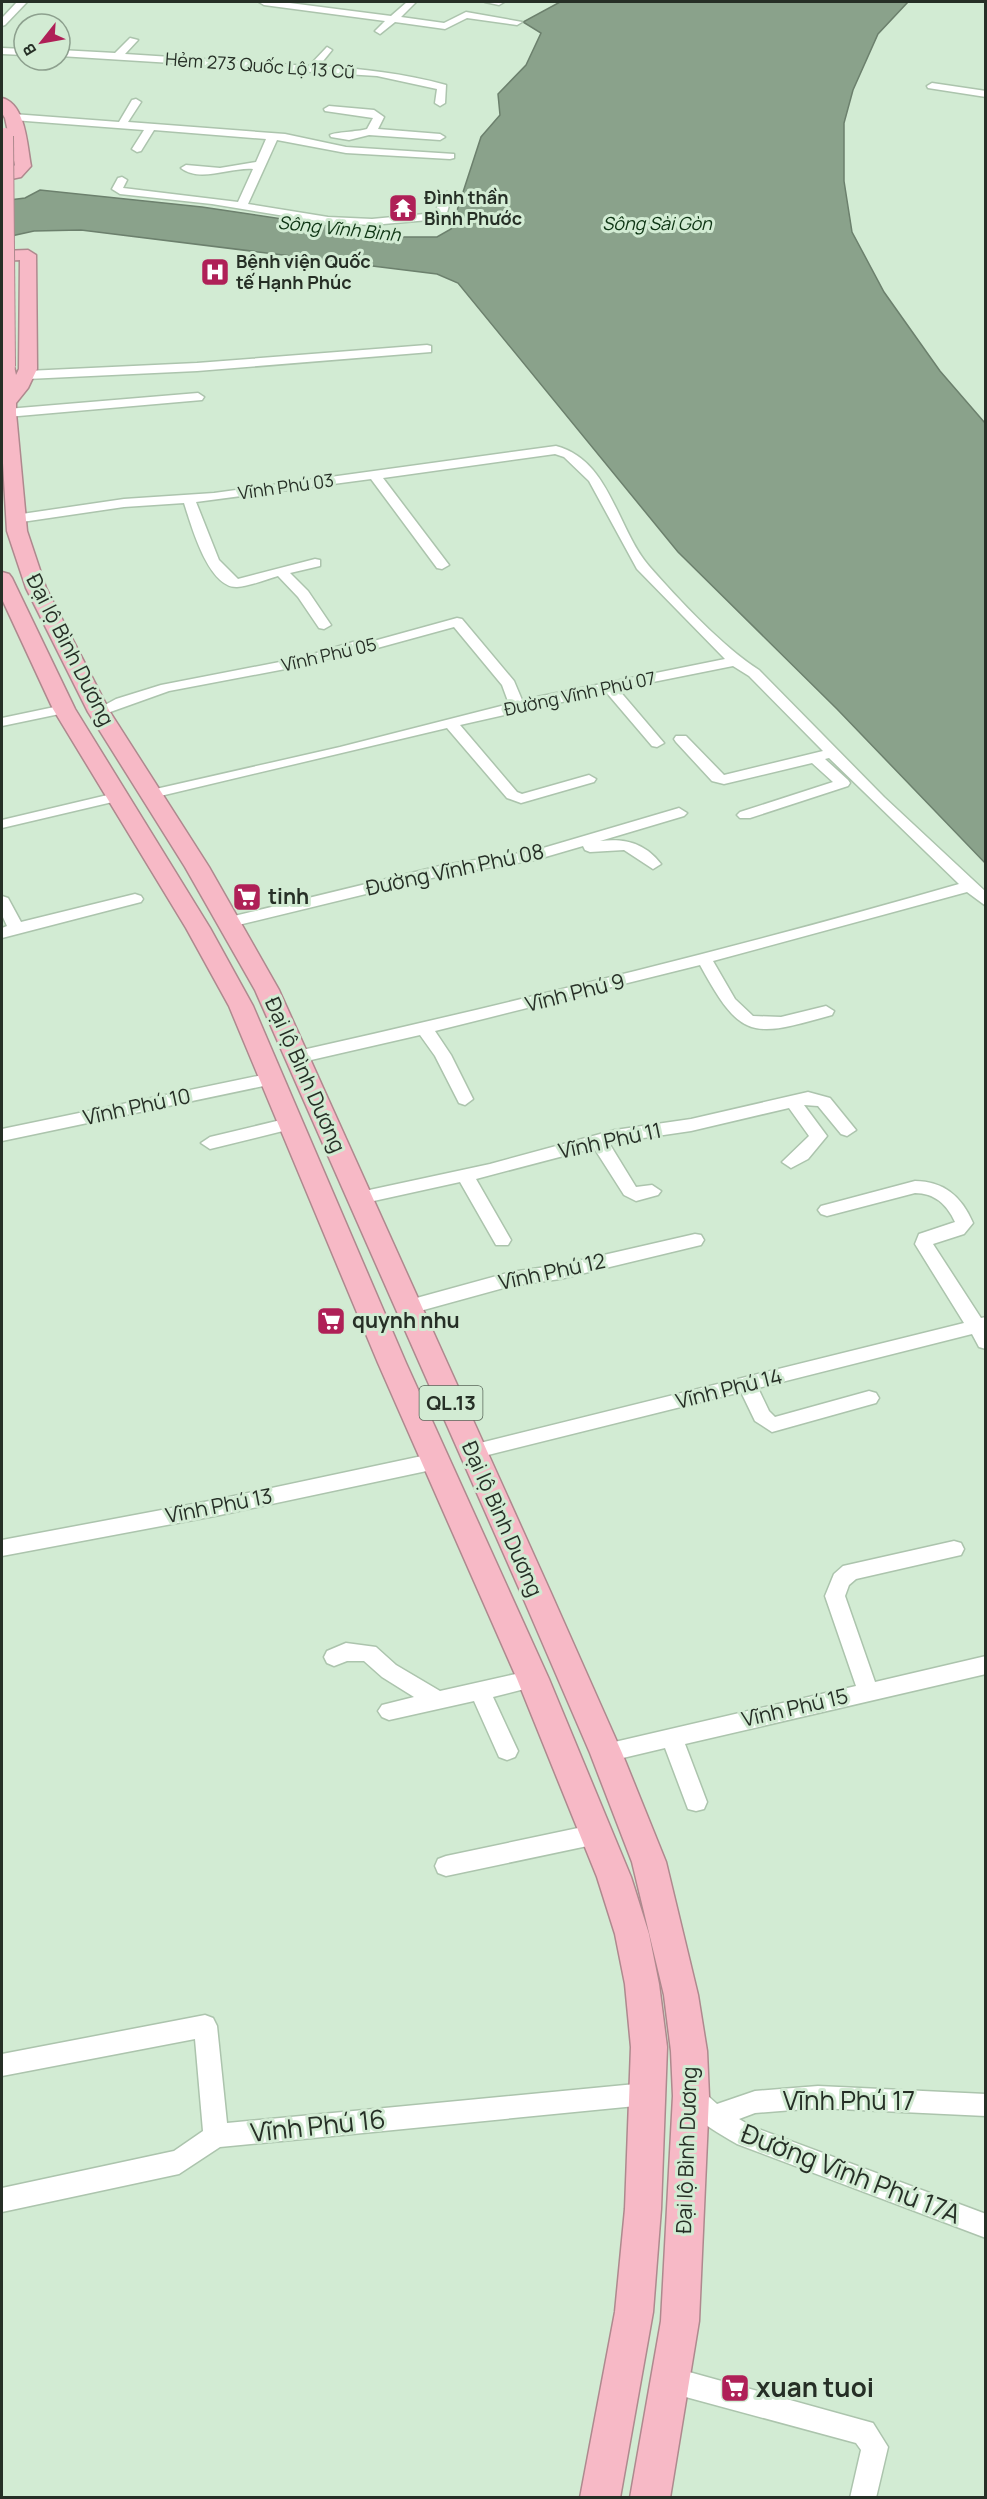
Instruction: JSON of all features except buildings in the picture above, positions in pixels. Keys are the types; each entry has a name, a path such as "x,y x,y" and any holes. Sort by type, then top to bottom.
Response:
{"highway":[{"path":"2,103 6,125 23,166 15,174 2,176"},
{"name":"QL.13","path":"6,125 17,371"},
{"path":"2,256 28,255 30,321 17,371"},
{"name":"Đại lộ Bình Dương","path":"17,371 7,407 14,471 15,519 20,542 36,588 99,712 152,794 256,968 298,1057 606,1752 649,1862 681,1995 689,2051 691,2096 680,2321 650,2498"},
{"name":"Đại lộ Bình Dương","path":"2,581 64,709 223,971 533,1679 614,1877 632,1934 642,1984 648,2047 643,2209 634,2312 600,2498"},
{"path":"436,1461 472,1452"}],"street":[{"path":"2,23 22,2"},
{"path":"264,2 396,17 445,26 466,15 517,22"},
{"path":"380,31 412,2"},
{"path":"490,2 499,2"},
{"path":"118,56 134,40"},
{"path":"162,59 171,49"},
{"path":"311,70 327,50"},
{"name":"Hẻm 273 Quốc Lộ 13 Cũ","path":"72,53 411,78 442,87 440,103"},
{"path":"932,86 986,94"},
{"path":"121,126 136,102"},
{"path":"329,109 374,113 379,117 371,132"},
{"path":"312,145 332,143 342,110"},
{"path":"6,125 121,126 273,136 351,151 450,156"},
{"path":"137,149 150,128"},
{"path":"335,135 349,137 371,132 440,137"},
{"path":"241,207 273,136"},
{"path":"186,168 220,171 247,165 260,166"},
{"path":"122,180 117,189 120,191 212,201 328,220 372,222 440,216 447,195"},
{"path":"17,371 197,366 427,349"},
{"path":"7,407 198,398"},
{"name":"Vĩnh Phú 03","path":"15,519 124,503 189,500 556,450 568,454 594,479 642,566 735,661"},
{"path":"374,475 442,565"},
{"path":"189,500 210,556 226,580 236,584 315,563"},
{"path":"282,573 303,594 324,625"},
{"name":"Vĩnh Phú 05","path":"99,712 126,698 160,689 290,665 458,622 509,684 517,706"},
{"path":"735,661 754,673 832,753 986,901"},
{"name":"Đường Vĩnh Phú 07","path":"152,794 451,724 517,706 735,661"},
{"path":"610,688 657,743"},
{"path":"2,722 64,709"},
{"path":"451,724 512,795 520,799 589,779"},
{"path":"681,739 717,778 724,780 832,753"},
{"path":"745,815 843,783 814,758"},
{"path":"2,824 116,797"},
{"name":"Đường Vĩnh Phú 08","path":"230,922 444,870 535,855 679,813"},
{"path":"535,855 611,844 630,845 643,851 653,864"},
{"name":"Vĩnh Phú 9","path":"298,1057 425,1029 704,959 970,886"},
{"path":"2,901 9,931 135,899"},
{"path":"704,959 740,1016 754,1024 794,1019 826,1011"},
{"path":"425,1029 443,1055 465,1099"},
{"name":"Vĩnh Phú 10","path":"2,1135 272,1079"},
{"name":"Vĩnh Phú 11","path":"360,1198 465,1175 599,1141 691,1125 808,1098 825,1102 847,1130"},
{"path":"791,1162 802,1155 818,1136 793,1102"},
{"path":"210,1143 289,1124"},
{"path":"599,1141 630,1191 636,1195 652,1191"},
{"path":"465,1175 502,1240"},
{"path":"827,1210 915,1187 928,1187 942,1192 964,1224 958,1229 925,1239 924,1244 982,1331"},
{"name":"Vĩnh Phú 12","path":"409,1307 511,1279 560,1272 695,1240"},
{"name":"Vĩnh Phú 14","path":"472,1452 747,1384 982,1331"},
{"path":"747,1384 762,1416 772,1425 868,1398"},
{"name":"Vĩnh Phú 13","path":"2,1548 220,1507 436,1461"},
{"path":"868,1691 835,1596 841,1580 850,1572 954,1549"},
{"path":"334,1656 346,1652 369,1653 389,1671 438,1700"},
{"name":"Vĩnh Phú 15","path":"606,1752 986,1665"},
{"path":"389,1711 533,1679"},
{"path":"480,1691 507,1751"},
{"path":"671,1736 696,1802"},
{"path":"446,1866 597,1834"},
{"path":"2,2065 205,2025 216,2136"},
{"name":"Vĩnh Phú 16","path":"2,2200 179,2162 216,2136 646,2094"},
{"name":"Đường Vĩnh Phú 17A","path":"691,2096 714,2116 745,2136 986,2226"},
{"name":"Vĩnh Phú 17","path":"714,2116 755,2102 818,2097 986,2105"},
{"path":"670,2379 864,2432 875,2447 863,2498"}],"water":[{"name":"Sông Sài Gòn","path":"560,2 908,2 878,34 853,90 844,123 844,181 852,232 884,292 940,371 985,423 985,863 837,709 678,552 458,283 437,274 81,230 34,231 2,238 2,201 25,198 40,190 202,207 402,237 437,237 451,229 481,137 500,115 498,94 526,65 541,33 523,22"}],"place":[{"name":"Đình thần Bình Phước","path":"403,208"},
{"name":"Bệnh viện Quốc tế Hạnh Phúc","path":"215,272"},
{"name":"tinh","path":"247,897"},
{"name":"quynh nhu","path":"331,1321"},
{"name":"xuan tuoi","path":"735,2388"}],"water label":[{"name":"Sông Vĩnh Bình","path":"339,229"}]}
